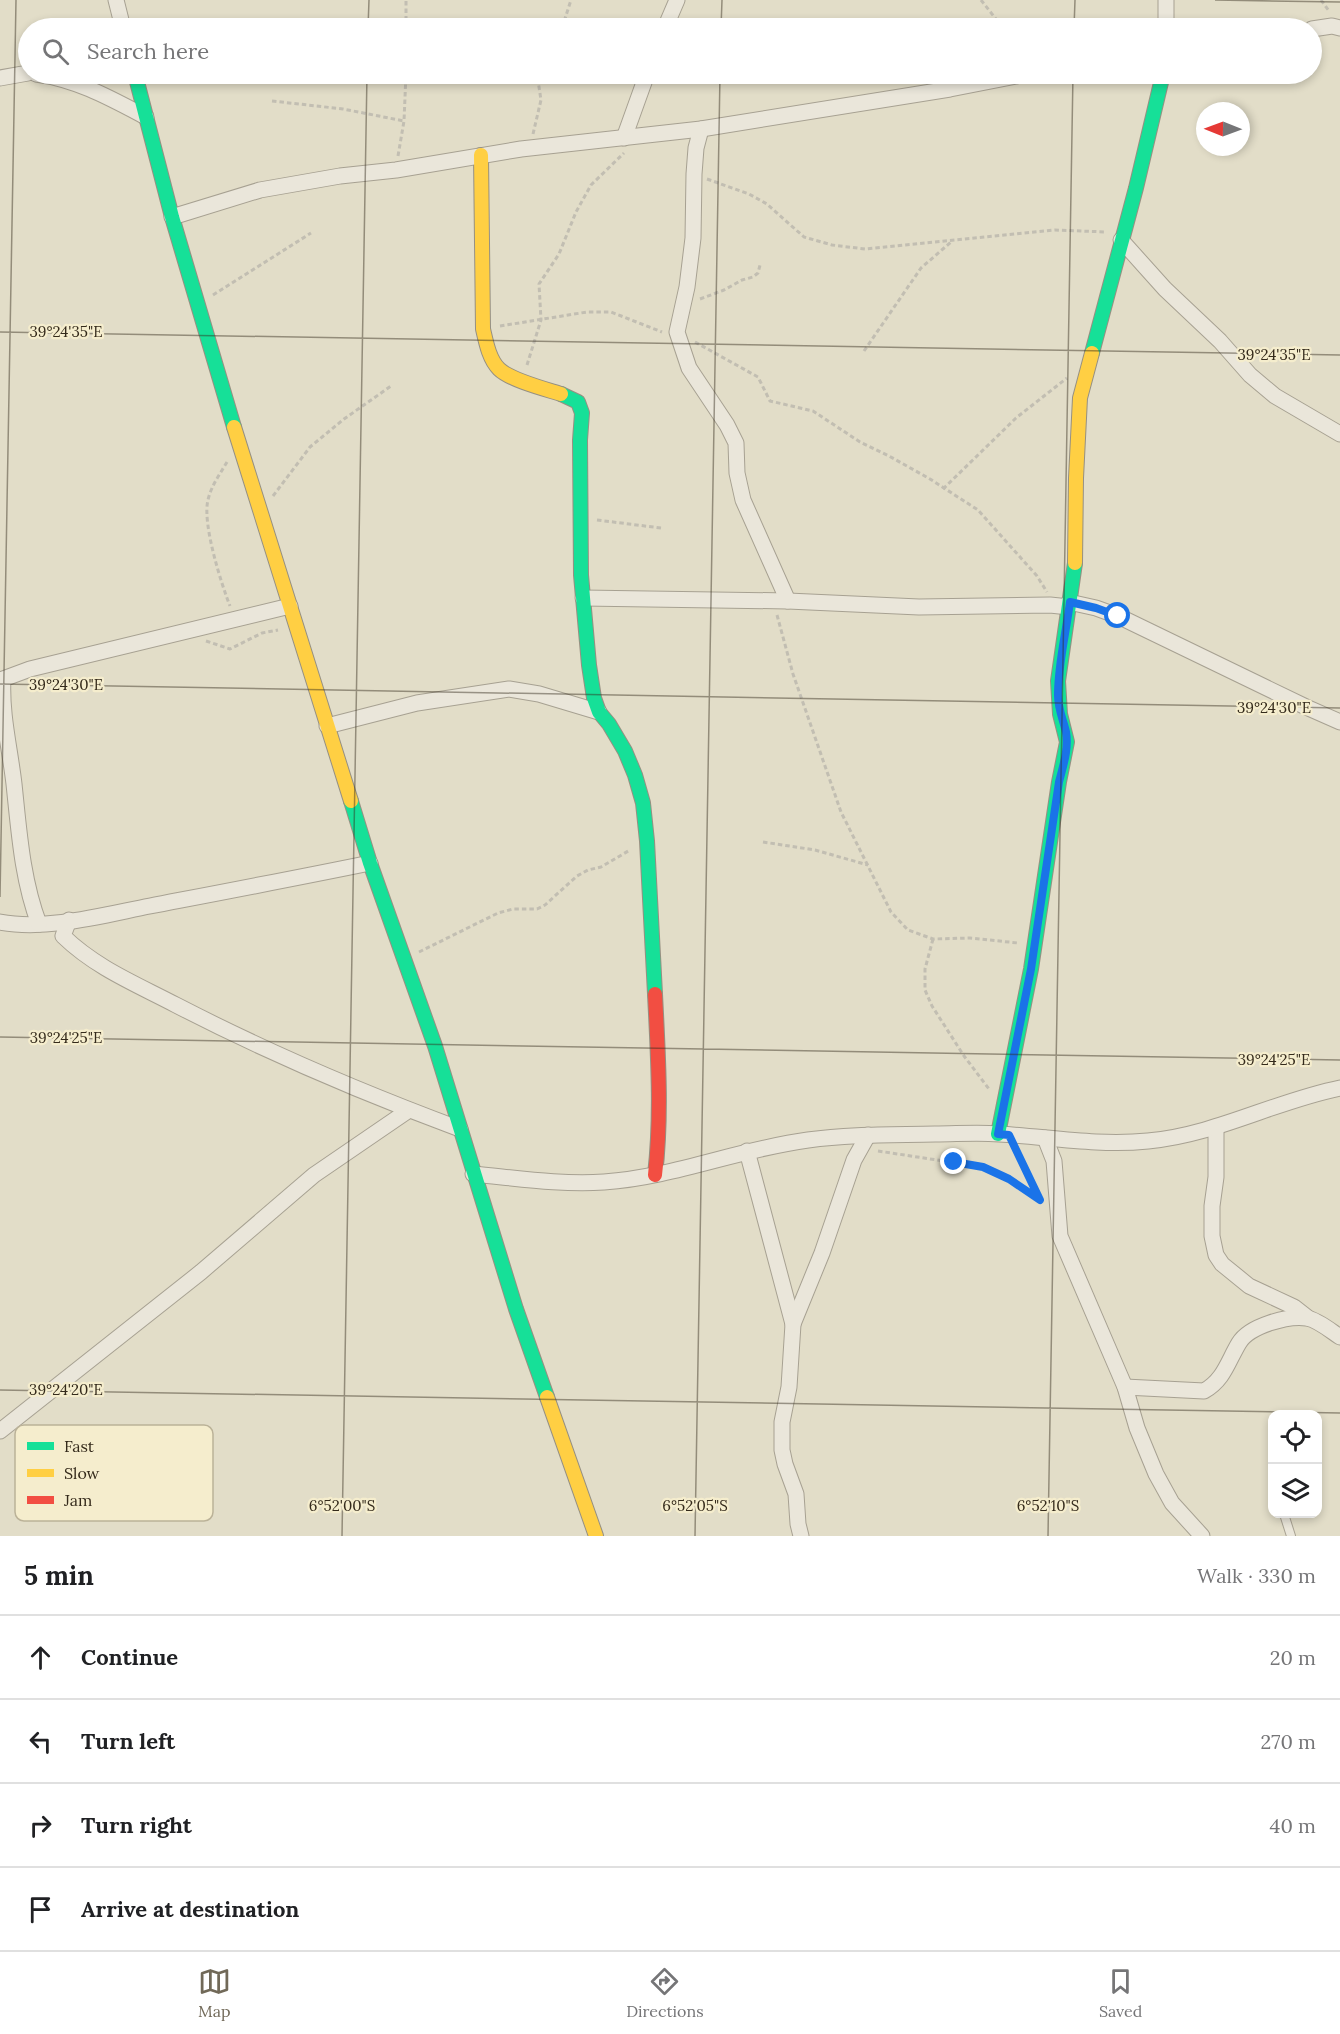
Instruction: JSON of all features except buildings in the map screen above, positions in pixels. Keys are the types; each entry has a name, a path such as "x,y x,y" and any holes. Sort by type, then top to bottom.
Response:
{"street":[{"path":"116,0 120,18"},
{"path":"669,18 677,0"},
{"path":"1166,0 1166,18"},
{"path":"1322,27 1340,28"},
{"path":"0,78 18,75"},
{"path":"77,84 105,95 146,117"},
{"path":"138,84 171,217 259,510 370,863 435,1046 516,1309 596,1536"},
{"path":"624,138 643,84"},
{"path":"171,217 260,190 340,176 396,170 530,148 701,129 972,84"},
{"path":"1003,1134 1003,1107 1031,969 1067,742 1060,714 1058,681 1076,558 1076,478 1080,398 1136,188 1161,84"},
{"path":"701,129 696,148 694,174 693,238 677,335 689,368 727,424 736,443 737,474 743,500 781,601"},
{"path":"481,155 483,329 489,353 500,369 522,381 578,402 582,413 580,517 583,598 594,698 599,712 620,742 635,775 643,803 647,839 659,1079 655,1175"},
{"path":"1122,237 1165,289 1220,341 1250,375 1275,396 1340,434"},
{"path":"583,598 781,601 919,607 1069,604 1096,608 1118,616 1340,722"},
{"path":"39,924 33,908 18,830 3,706 3,679 30,669 290,606"},
{"path":"327,726 417,703 476,692 509,689 538,693 599,712"},
{"path":"0,922 39,924 69,921 276,883 370,863"},
{"path":"69,921 63,936 78,951 107,970 234,1035 409,1110 460,1129"},
{"path":"473,1174 564,1182 604,1182 655,1175 747,1151 808,1140 1003,1134 1091,1143 1149,1141 1216,1127 1266,1109 1340,1088"},
{"path":"0,1431 201,1272 314,1175 409,1110"},
{"path":"1216,1127 1216,1177 1212,1206 1212,1236 1216,1255 1222,1264 1249,1286 1293,1307 1340,1337"},
{"path":"1045,1138 1054,1161 1060,1236 1125,1387 1137,1428 1156,1474 1172,1503 1202,1536"},
{"path":"793,1324 822,1253 850,1169 866,1139"},
{"path":"747,1151 793,1324 789,1387 782,1422 782,1450 784,1464 796,1494 801,1536"},
{"path":"1125,1387 1204,1391 1214,1385 1226,1370 1246,1333 1257,1327 1289,1319 1308,1318"}],"lane":[{"path":"1285,1518 1291,1536"}],"path":[{"path":"406,0 406,18"},
{"path":"565,18 571,0"},
{"path":"981,0 995,18"},
{"path":"396,170 404,121 406,84"},
{"path":"530,148 541,100 539,84"},
{"path":"272,101 343,109 404,121"},
{"path":"522,381 542,320 539,284 559,255 576,212 591,185 642,136"},
{"path":"694,174 749,194 767,204 804,237 831,245 865,249 1055,230 1122,237"},
{"path":"199,305 311,233"},
{"path":"864,351 921,268 952,241"},
{"path":"682,308 753,277 760,265"},
{"path":"483,329 587,312 611,312 677,335 758,377 770,401 813,411 860,442 889,456 978,510 1037,576 1046,588 1050,605"},
{"path":"943,489 1016,418 1071,375 1089,364"},
{"path":"259,510 310,447 344,419 391,386"},
{"path":"235,618 223,588 206,518 207,502 212,487 228,462 241,448"},
{"path":"580,517 661,528"},
{"path":"781,601 793,674 841,812 891,912 908,930 933,939 970,938 1034,945"},
{"path":"182,632 230,649 262,633 297,626"},
{"path":"404,959 498,913 513,909 537,909 545,905 577,876 617,860 647,839"},
{"path":"763,842 815,850 868,865"},
{"path":"933,939 925,969 926,990 932,1006 964,1056 1003,1107"},
{"path":"1003,1134 1045,1209"},
{"path":"866,1139 877,1151 983,1167 1009,1179 1040,1200"}],"traffic: fast":[{"path":"138,84 172,217 234,427"},
{"path":"1092,353 1136,188 1161,84"},
{"path":"561,394 578,402 582,413 580,440 581,575 589,665 594,698 599,712 625,751 643,803 655,994"},
{"path":"998,1134 1031,969 1067,742 1060,714 1058,681 1075,563"},
{"path":"351,801 370,863 435,1046 516,1309 547,1397"}],"traffic: slow":[{"path":"481,155 483,329 488,350 496,365 504,373 528,384 561,394"},
{"path":"1075,563 1080,398 1092,353"},
{"path":"234,427 351,801"},
{"path":"547,1397 596,1536"}],"traffic: jam":[{"path":"655,994 659,1107 655,1175"}],"route":[{"path":"954,1162 983,1167 1009,1179 1040,1200 1009,1135 998,1134 1031,969 1059,782 1065,759 1067,742 1060,714 1058,681 1070,602 1118,616"}]}
